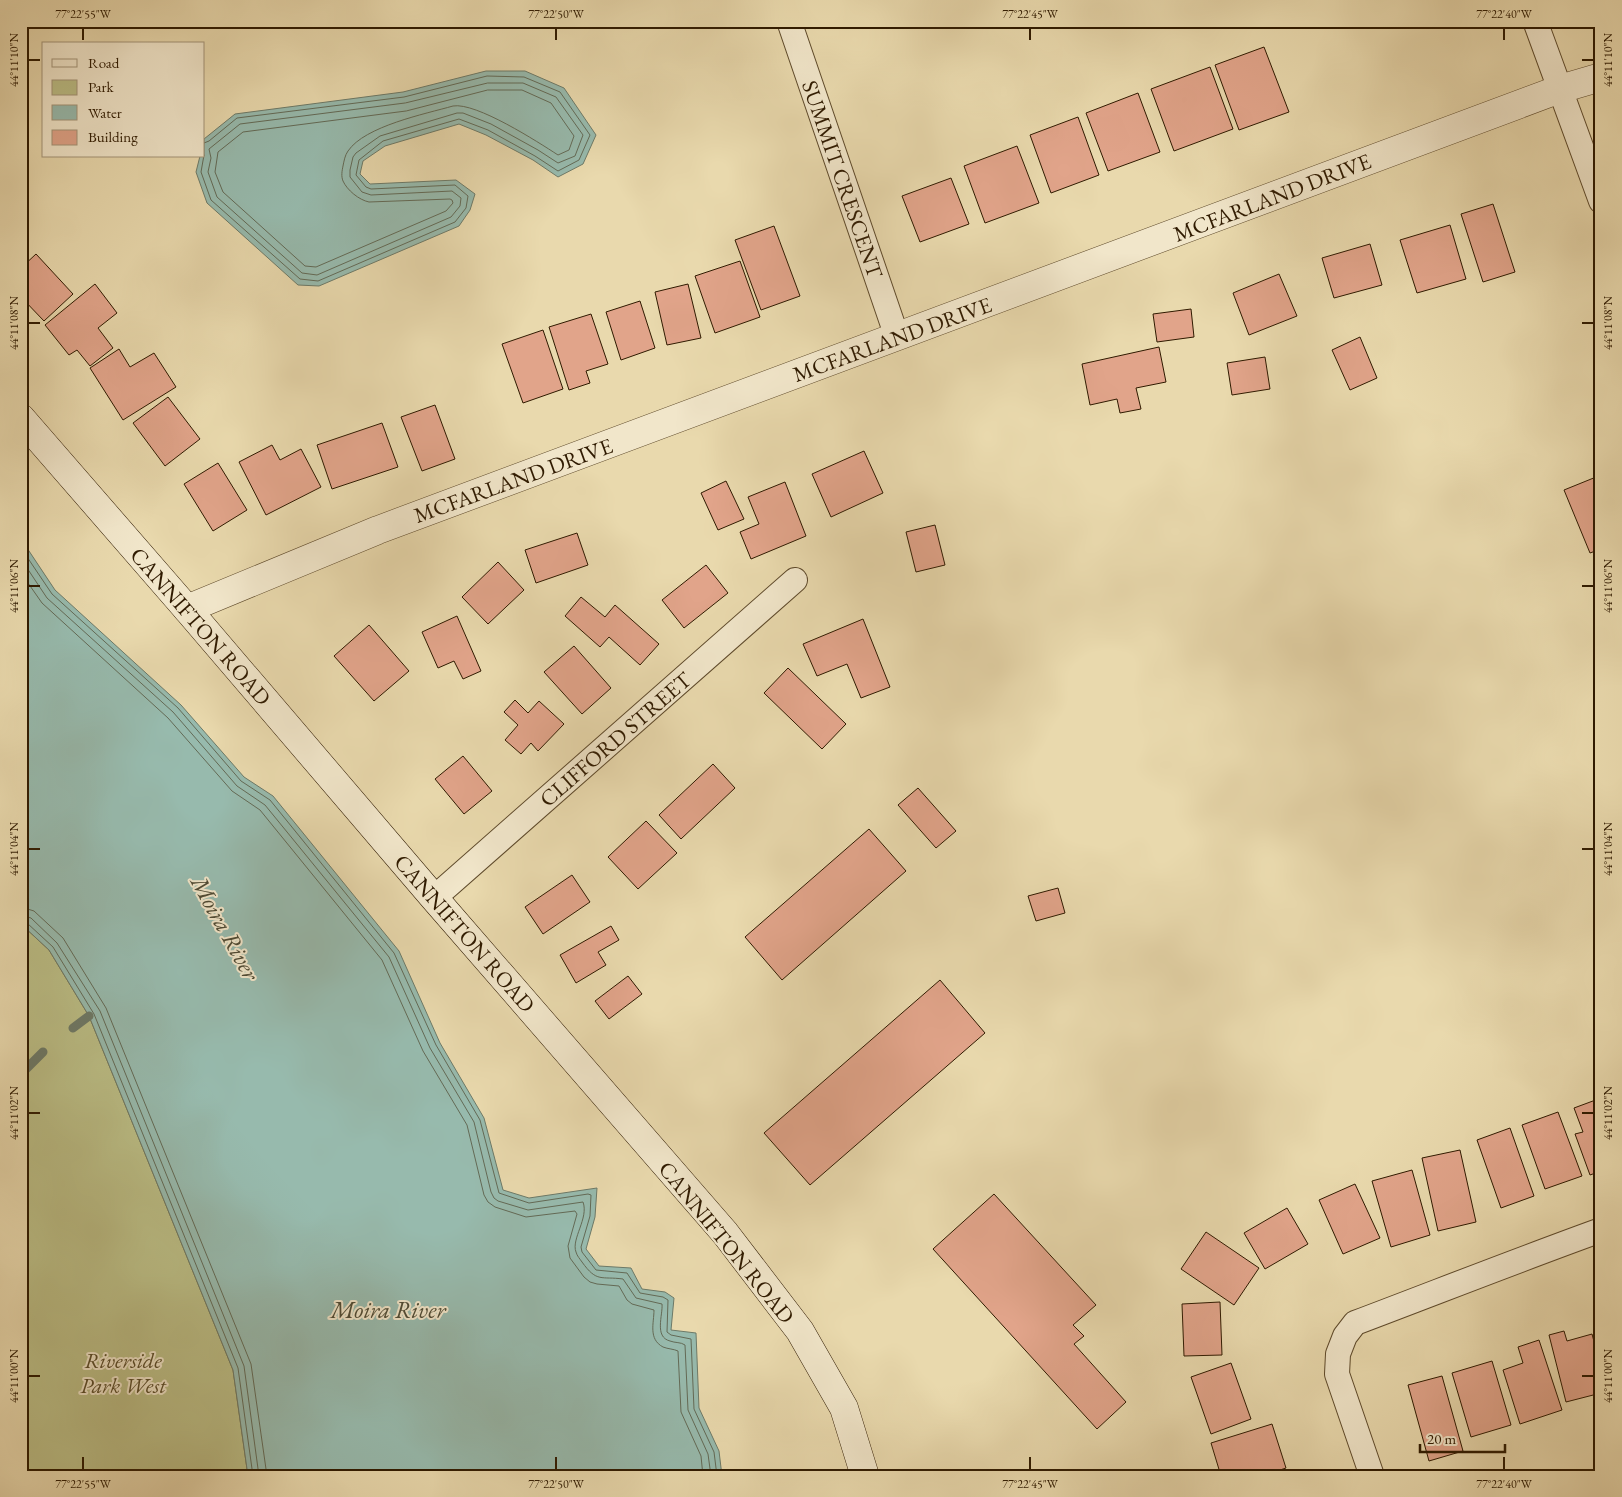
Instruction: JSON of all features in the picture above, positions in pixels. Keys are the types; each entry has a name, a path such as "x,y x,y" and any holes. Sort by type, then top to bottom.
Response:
{"street":[{"name":"SUMMIT CRESCENT","path":"788,21 897,337"},
{"path":"1534,21 1601,200"},
{"name":"MCFARLAND DRIVE","path":"187,609 378,530 1560,88 1601,77"},
{"name":"CANNIFTON ROAD","path":"21,418 725,1233 800,1331 844,1408 865,1476"},
{"name":"CLIFFORD STREET","path":"434,898 796,580"},
{"path":"1372,1476 1337,1374 1338,1354 1345,1336 1355,1323 1520,1259 1601,1230"}],"green space":[{"name":"Riverside Park West","path":"21,924 49,950 89,1016 233,1370 248,1476 21,1476"}],"water":[{"path":"486,71 525,71 564,88 596,135 583,164 558,177 533,160 486,135 459,124 385,146 363,161 360,174 370,184 456,180 475,194 470,210 459,226 319,286 298,285 207,203 196,172 200,158 205,158 205,138 235,114 403,92"},
{"name":"Moira River","path":"21,539 55,590 181,705 244,777 273,796 399,951 440,1043 484,1118 503,1190 529,1198 597,1188 595,1217 586,1249 599,1266 631,1268 642,1289 665,1292 674,1298 671,1330 696,1333 699,1408 719,1451 722,1476 248,1476 233,1370 89,1016 49,950 21,924"}],"building":[{"path":"1264,47 1289,112 1239,130 1215,65"},
{"path":"1210,67 1233,129 1174,151 1151,89"},
{"path":"1138,93 1160,152 1108,171 1086,113"},
{"path":"1078,117 1099,175 1051,193 1030,135"},
{"path":"1017,146 1039,203 985,223 964,166"},
{"path":"951,178 969,224 920,242 902,196"},
{"path":"1493,204 1515,272 1483,282 1461,214"},
{"path":"1450,225 1466,279 1417,293 1400,240"},
{"path":"774,226 800,296 761,310 735,240"},
{"path":"21,241 28,251 21,255"},
{"path":"1370,244 1382,285 1334,298 1322,258"},
{"path":"36,254 73,294 44,321 21,297 21,268"},
{"path":"740,261 760,317 715,333 695,276"},
{"path":"1279,274 1297,316 1249,335 1233,293"},
{"path":"95,284 117,313 98,328 113,348 90,366 77,350 69,355 45,325"},
{"path":"688,284 701,338 667,345 655,292"},
{"path":"640,301 655,348 621,360 606,312"},
{"path":"1191,309 1194,337 1157,342 1153,314"},
{"path":"591,314 608,364 586,371 590,383 569,390 549,327"},
{"path":"543,330 563,389 523,403 502,344"},
{"path":"1360,337 1377,378 1350,390 1332,350"},
{"path":"1159,347 1166,382 1136,388 1141,409 1120,413 1117,399 1090,405 1082,364"},
{"path":"119,349 130,367 154,353 176,387 123,420 90,368"},
{"path":"1265,357 1270,389 1232,395 1227,363"},
{"path":"168,397 200,439 165,466 133,423"},
{"path":"435,405 455,459 422,471 401,417"},
{"path":"382,423 398,467 332,489 317,445"},
{"path":"272,445 280,460 301,449 321,487 266,515 239,462"},
{"path":"864,451 883,493 831,517 812,474"},
{"path":"218,463 247,510 213,531 184,484"},
{"path":"1601,475 1601,549 1590,553 1564,490"},
{"path":"726,481 744,519 718,530 701,493"},
{"path":"785,482 806,536 751,559 740,532 759,524 748,497"},
{"path":"935,525 945,565 916,572 906,532"},
{"path":"577,533 588,565 536,583 525,550"},
{"path":"498,562 524,590 488,624 462,597"},
{"path":"706,565 728,593 684,628 662,600"},
{"path":"581,597 605,617 615,605 659,644 640,665 609,637 600,647 565,616"},
{"path":"457,616 481,671 463,679 454,661 438,668 422,632"},
{"path":"863,619 890,687 861,698 847,664 817,676 803,644"},
{"path":"369,625 409,671 374,701 334,656"},
{"path":"574,646 611,688 582,714 544,672"},
{"path":"788,668 846,724 822,749 764,693"},
{"path":"515,700 528,713 539,701 564,724 538,751 531,743 521,754 505,740 518,725 504,712"},
{"path":"463,756 492,791 464,814 435,779"},
{"path":"713,764 735,788 681,839 659,815"},
{"path":"918,788 956,831 936,848 898,805"},
{"path":"646,821 677,853 638,889 608,857"},
{"path":"869,829 906,871 782,980 745,937"},
{"path":"572,875 590,902 543,934 525,907"},
{"path":"1058,888 1065,913 1036,921 1028,896"},
{"path":"611,926 619,940 598,952 606,965 576,983 560,955"},
{"path":"628,976 642,994 609,1019 595,1001"},
{"path":"940,980 985,1033 810,1185 764,1133"},
{"path":"1601,1098 1601,1171 1590,1175 1575,1134 1583,1132 1574,1108"},
{"path":"1558,1112 1582,1176 1545,1189 1522,1125"},
{"path":"1510,1128 1534,1196 1501,1208 1477,1140"},
{"path":"1460,1150 1476,1222 1438,1231 1422,1158"},
{"path":"1412,1170 1430,1235 1391,1247 1372,1181"},
{"path":"1355,1184 1380,1238 1343,1254 1319,1200"},
{"path":"994,1194 1096,1305 1073,1325 1084,1336 1074,1344 1126,1402 1097,1429 933,1249"},
{"path":"1287,1208 1308,1244 1265,1269 1244,1233"},
{"path":"1206,1232 1259,1268 1234,1305 1181,1269"},
{"path":"1220,1302 1222,1355 1184,1356 1182,1304"},
{"path":"1564,1331 1567,1341 1592,1334 1601,1368 1601,1393 1566,1402 1549,1335"},
{"path":"1539,1340 1562,1410 1520,1424 1503,1370 1523,1363 1518,1347"},
{"path":"1492,1361 1511,1425 1471,1437 1452,1373"},
{"path":"1231,1363 1251,1419 1211,1434 1191,1377"},
{"path":"1442,1376 1463,1451 1429,1461 1408,1385"},
{"path":"1272,1424 1286,1468 1262,1476 1221,1476 1211,1443"},
{"path":"1595,1470 1597,1476 1571,1476"}],"waterway":[{"path":"73,1028 89,1016"},
{"path":"21,1074 43,1052"}]}
